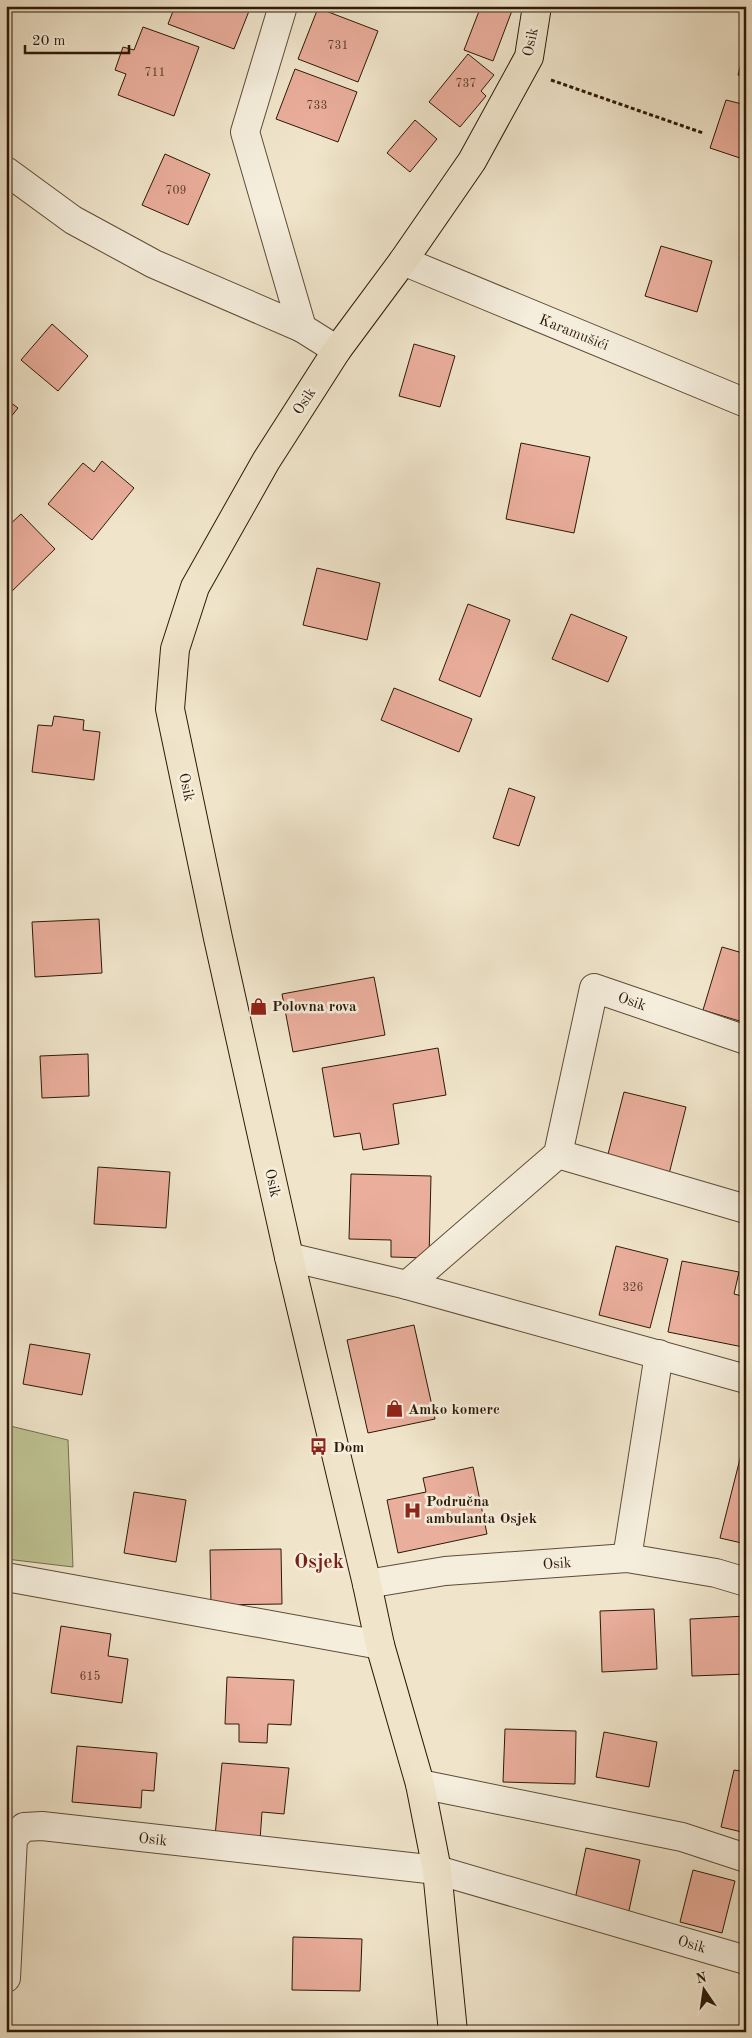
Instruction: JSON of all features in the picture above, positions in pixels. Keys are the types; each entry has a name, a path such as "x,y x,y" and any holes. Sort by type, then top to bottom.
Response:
{"main road":[{"name":"Osik","path":"453,2032 437,1870 420,1784 380,1645 289,1257 218,938 170,709 175,649 195,587 266,461 337,350 403,261 472,161 529,57 537,6"}],"street":[{"path":"283,6 245,132 302,328"},
{"path":"6,171 73,220 154,264 302,328 337,350"},
{"name":"Karamušići","path":"403,261 746,403"},
{"name":"Osik","path":"558,1154 594,988 746,1040"},
{"path":"406,1285 558,1154 746,1209"},
{"path":"289,1257 406,1285 746,1379"},
{"path":"627,1558 659,1354"},
{"name":"Osik","path":"367,1584 445,1571 627,1558 716,1573 746,1582"},
{"path":"6,1577 380,1645"},
{"path":"420,1784 682,1838 746,1858"},
{"name":"Osik","path":"6,1978 13,1838 24,1827 52,1828 437,1870 746,1960"}],"path":[{"path":"522,70 702,133"}],"green space":[{"path":"6,1425 68,1440 73,1567 6,1559"}],"building":[{"path":"175,6 251,6 234,49 168,24"},
{"path":"481,6 513,8 493,61 464,50"},
{"path":"318,8 378,31 358,82 298,59"},
{"path":"143,27 199,47 174,116 118,95 126,74 115,70 123,47 134,50"},
{"path":"746,45 746,77 738,75"},
{"path":"468,54 494,75 481,91 486,96 460,127 429,102"},
{"path":"295,69 357,92 338,142 276,119"},
{"path":"726,100 746,105 746,160 710,148"},
{"path":"415,120 437,139 410,172 387,153"},
{"path":"165,154 210,174 188,225 142,205"},
{"path":"661,246 712,261 697,312 645,296"},
{"path":"52,324 88,356 58,391 21,360"},
{"path":"414,344 455,356 440,407 399,396"},
{"path":"6,399 18,408 6,423"},
{"path":"521,443 590,457 574,533 506,519"},
{"path":"102,461 134,488 92,540 48,504 83,463 94,472"},
{"path":"21,514 55,549 6,597 6,528"},
{"path":"317,568 380,583 367,640 303,625"},
{"path":"468,604 510,620 480,697 439,680"},
{"path":"571,614 627,637 608,682 552,659"},
{"path":"394,688 472,719 459,752 381,720"},
{"path":"54,716 84,720 83,730 100,732 94,780 32,772 38,725 52,726"},
{"path":"509,788 535,797 519,846 493,838"},
{"path":"99,919 102,973 35,977 32,922"},
{"path":"722,947 746,954 746,1023 703,1010"},
{"path":"374,977 385,1035 293,1052 282,994"},
{"path":"438,1048 446,1095 393,1104 399,1144 363,1150 360,1133 334,1137 322,1068"},
{"path":"88,1054 89,1096 42,1098 40,1056"},
{"path":"624,1092 686,1107 669,1174 607,1158"},
{"path":"98,1167 170,1172 166,1228 94,1224"},
{"path":"351,1174 431,1176 429,1258 391,1257 391,1240 349,1239"},
{"path":"746,1178 746,1204 740,1202"},
{"path":"616,1246 668,1259 650,1328 599,1315"},
{"path":"682,1261 739,1272 734,1294 746,1297 746,1332 743,1347 668,1332"},
{"path":"414,1325 435,1419 368,1433 347,1340"},
{"path":"30,1344 90,1354 82,1395 23,1384"},
{"path":"746,1439 746,1544 720,1538"},
{"path":"473,1467 487,1534 398,1553 387,1500 426,1492 423,1478"},
{"path":"134,1492 186,1500 176,1562 124,1553"},
{"path":"281,1549 282,1604 211,1605 210,1550"},
{"path":"654,1609 657,1669 602,1672 600,1611"},
{"path":"746,1616 746,1674 692,1676 690,1619"},
{"path":"61,1626 111,1634 108,1656 128,1659 122,1703 51,1693"},
{"path":"227,1677 294,1680 291,1725 268,1724 267,1743 239,1742 239,1724 225,1724"},
{"path":"505,1729 576,1731 575,1784 503,1782"},
{"path":"604,1732 657,1742 649,1787 596,1777"},
{"path":"77,1746 157,1753 154,1791 142,1790 141,1808 72,1802"},
{"path":"222,1763 289,1768 284,1814 262,1812 260,1840 215,1836"},
{"path":"734,1770 746,1772 746,1833 721,1827"},
{"path":"586,1848 640,1860 628,1915 574,1904"},
{"path":"693,1870 735,1881 722,1933 680,1922"},
{"path":"293,1937 362,1939 360,1991 292,1990"}],"place":[{"name":"Polovna rova","path":"258,1006"},
{"name":"Amko komerc","path":"394,1409"},
{"name":"Dom","path":"319,1447"},
{"name":"Područna ambulanta Osjek","path":"412,1510"}],"district":[{"name":"Osjek","path":"319,1561"}]}
